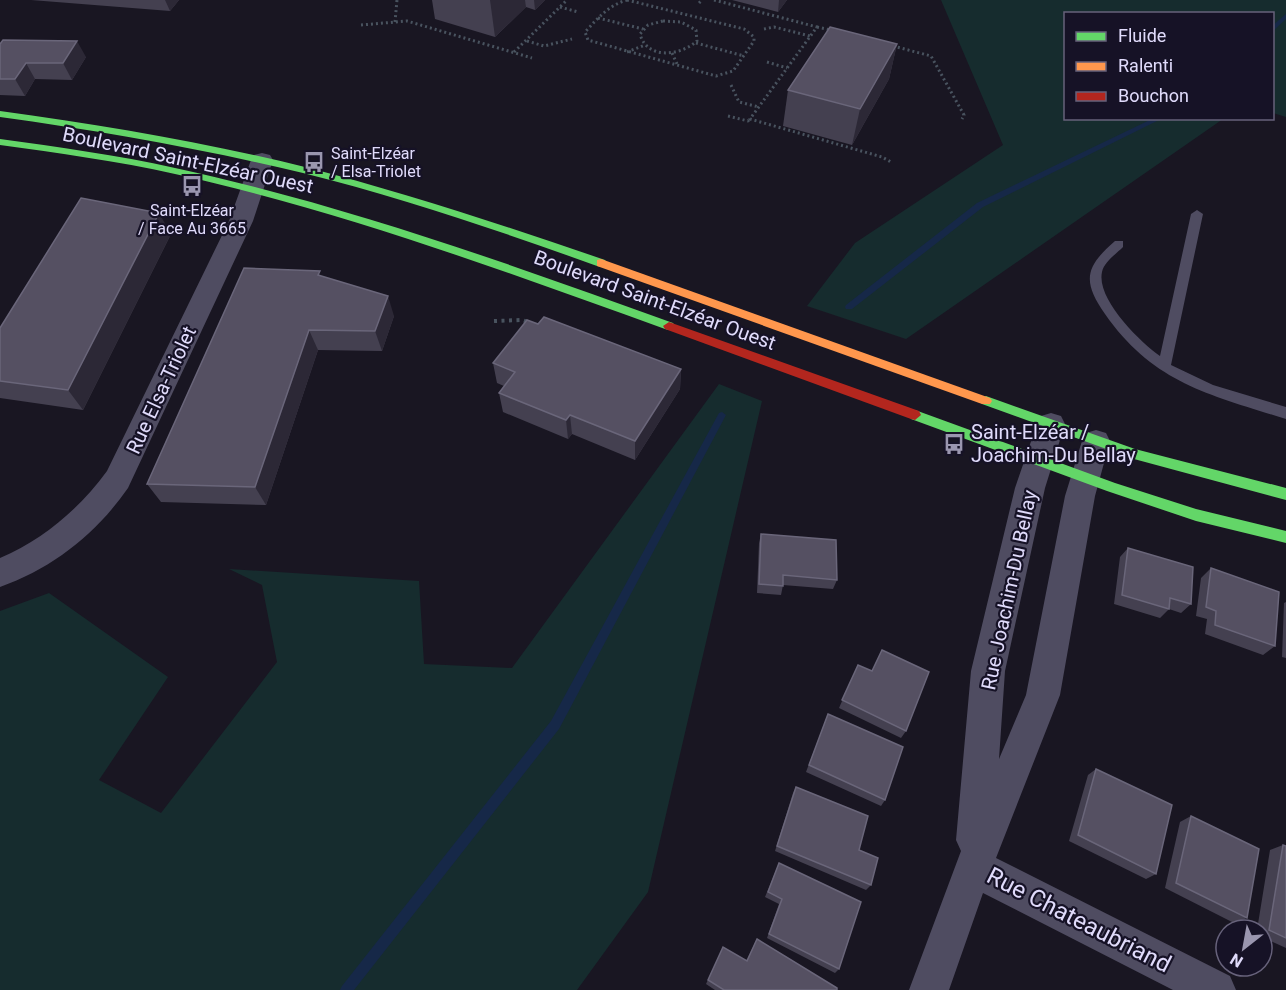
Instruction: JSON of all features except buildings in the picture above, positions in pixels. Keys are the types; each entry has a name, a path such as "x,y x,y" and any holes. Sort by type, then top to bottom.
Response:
{"street":[{"name":"Boulevard Saint-Elzéar Ouest","path":"0,114 132,133 262,160 390,194 484,222 1096,441 1156,461 1286,494"},
{"name":"Boulevard Saint-Elzéar Ouest","path":"0,142 151,168 253,191 387,228 476,256 1085,477 1196,515 1286,537"},
{"name":"Rue Elsa-Triolet","path":"0,573 34,557 77,527 114,485 236,231 253,191 262,160"},
{"name":"Rue Joachim-Du Bellay","path":"973,867 988,671 1022,520 1038,460 1051,424"},
{"name":"Rue Joachim-Du Bellay","path":"929,990 973,867 1043,696 1085,477 1096,441"},
{"name":"Rue Chateaubriand","path":"973,867 1216,990"}],"lane":[{"path":"1164,368 1197,214"},
{"path":"1119,244 1099,261 1095,286 1123,333 1156,363 1188,382 1286,413"}],"path":[{"path":"395,22 397,0"},
{"path":"514,53 567,0"},
{"path":"627,0 638,1 750,33 754,41 733,71 716,76 588,40 585,32 598,18 612,4 627,0"},
{"path":"699,3 702,0"},
{"path":"714,0 840,33"},
{"path":"560,7 578,12"},
{"path":"681,22 689,14"},
{"path":"598,18 642,29 655,22 681,22 696,30 698,35 696,43 686,50 672,53 656,51 645,45 640,39 642,29"},
{"path":"361,25 407,21 532,58"},
{"path":"764,29 774,27 810,36"},
{"path":"750,119 817,27"},
{"path":"526,40 544,46 572,39"},
{"path":"696,43 745,56"},
{"path":"886,44 931,56 964,115 962,119"},
{"path":"626,52 645,45"},
{"path":"672,53 678,67"},
{"path":"767,62 788,68"},
{"path":"731,85 739,102 759,107"},
{"path":"728,116 748,121 750,119 882,157 891,162"},
{"path":"494,321 522,320 532,324"}],"green space":[{"path":"941,0 1286,0 1286,117 1274,113 1274,12 1064,12 1064,120 1222,120 906,339 807,306 855,243 1003,145"},
{"path":"719,384 762,401 648,892 577,990 0,990 0,611 49,593 168,677 99,780 161,813 277,662 262,585 229,569 419,581 424,664 512,668"}],"waterway":[{"path":"1274,28 1286,16"},
{"path":"849,307 980,205 1156,120"},
{"path":"346,990 555,725 722,415"}],"traffic: fast":[{"path":"0,114 163,140 303,170 432,206 601,263"},
{"path":"0,142 175,171 300,203 485,261 669,326"},
{"path":"986,401 1134,454 1286,494"},
{"path":"915,415 1196,515 1286,537"}],"traffic: slow":[{"path":"601,263 986,401"}],"traffic: jam":[{"path":"669,326 915,415"}],"place":[{"name":"Saint-Elzéar / Elsa-Triolet","path":"314,162"},
{"name":"Saint-Elzéar / Face Au 3665","path":"192,186"},
{"name":"Saint-Elzéar / Joachim-Du Bellay","path":"954,444"}]}
